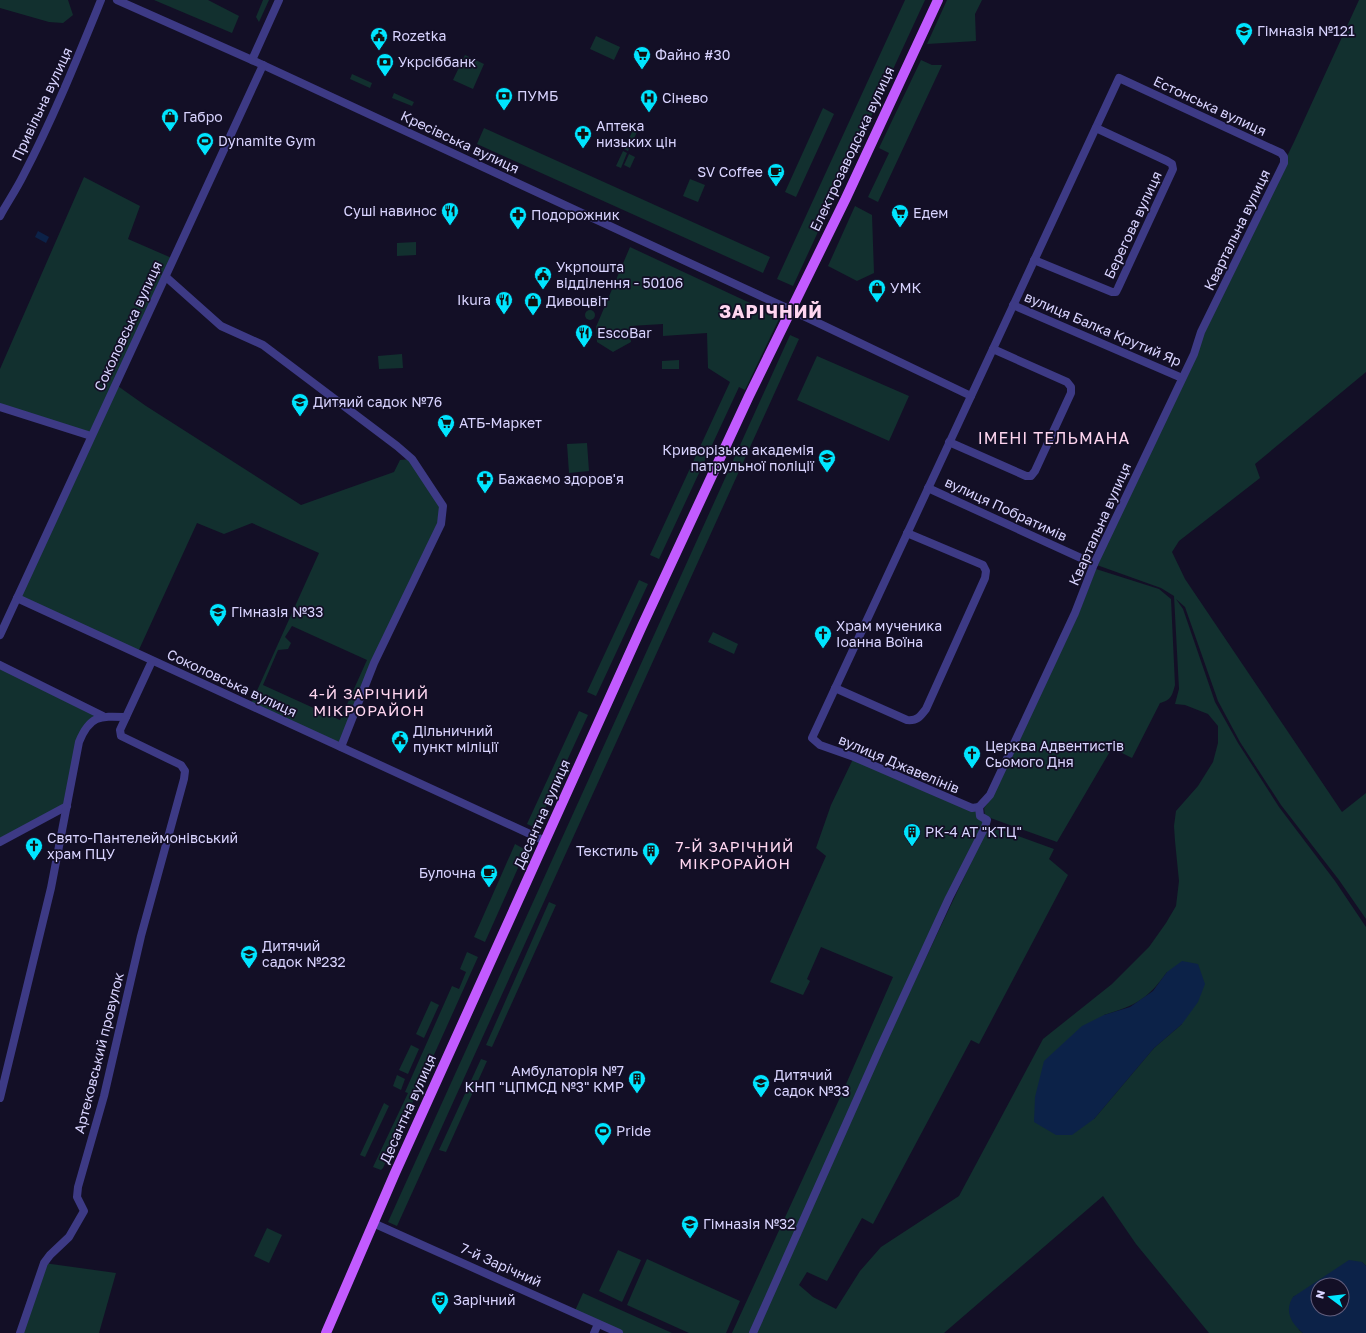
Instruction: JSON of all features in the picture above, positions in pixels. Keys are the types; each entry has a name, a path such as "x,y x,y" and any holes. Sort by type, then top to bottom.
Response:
{"main road":[{"name":"Електрозаводська вулиця","path":"791,310 846,198 938,0"},
{"name":"Десантна вулиця","path":"326,1333 373,1223 636,639 791,310"}],"street":[{"name":"Привільна вулиця","path":"0,216 22,177 72,72 101,0"},
{"name":"Кресівська вулиця","path":"117,0 263,65 791,310"},
{"path":"252,60 279,0"},
{"name":"Соколовська вулиця","path":"0,635 263,65"},
{"name":"Естонська вулиця","path":"1096,128 1119,78 1280,153 1284,157 1284,163"},
{"path":"907,533 983,565 986,571 985,578 926,710 920,718 914,721 907,720 835,688 949,442 1096,128"},
{"name":"Берегова вулиця","path":"1034,260 1112,292 1116,292 1118,288 1173,169 1172,164 1167,161 1096,128"},
{"name":"Квартальна вулиця","path":"979,807 990,795 1075,613 1094,564 1194,354 1201,332 1284,163"},
{"path":"166,277 221,326 263,345 412,459 443,506 441,524 374,664 341,747"},
{"name":"вулиця Балка Крутий Яр","path":"1014,305 1182,378"},
{"path":"791,310 971,396"},
{"path":"949,442 1026,476 1031,476 1035,471 1071,393 1071,388 1067,382 993,349"},
{"path":"0,407 91,436"},
{"name":"вулиця Побратимів","path":"928,488 1094,564"},
{"name":"Соколовська вулиця","path":"17,598 545,842"},
{"path":"0,665 103,716 126,717 152,661"},
{"name":"вулиця Джавелінів","path":"835,688 812,738 820,745 854,757 960,804 972,808 979,807"},
{"path":"0,1098 51,888 76,754 81,737 88,724 103,716"},
{"name":"Артековський провулок","path":"20,1333 44,1263 50,1254 69,1237 84,1211 77,1197 78,1187 104,1096 141,936 184,779 185,771 181,765 121,736 120,730 126,717"},
{"path":"0,842 67,806"},
{"path":"753,1333 879,1050 949,898 985,827 987,820 980,816 979,807"},
{"name":"7-й Зарічний","path":"373,1223 619,1333"},
{"path":"594,1333 598,1324"}],"green space":[{"path":"0,0 68,0 73,15 63,23 49,22 0,8"},
{"path":"154,0 208,0 239,16 232,33"},
{"path":"263,0 269,0 259,22 256,17"},
{"path":"905,0 925,0 793,286 777,279"},
{"path":"947,0 982,0 975,14 976,41 927,44"},
{"path":"1359,0 1366,0 1366,372 1255,464 1260,478 1179,541 1172,552 1185,579 1342,812 1366,793 1366,919 1339,880 1281,805 1240,742 1218,701 1185,607 1176,599 1183,609 1215,702 1238,743 1279,807 1335,881 1366,927 1366,1266 1362,1262 1332,1277 1310,1277 1310,1288 1293,1297 1299,1330 1303,1333 1209,1333 1136,1244 1103,1196 944,1333 732,1333 843,1091 893,977 821,947 807,979 810,981 803,995 770,982 826,856 816,848 831,805 854,757 972,808 987,820 883,1048 986,831 996,828 1054,849 1049,859 1068,875 979,1044 971,1040 873,1224 862,1218 827,1281 807,1272 799,1285 813,1297 836,1309 860,1271 881,1247 959,1196 1043,1039 1112,984 1149,947 1176,906 1179,881 1174,826 1176,811 1198,786 1213,762 1218,743 1218,726 1208,714 1185,705 1175,704 1179,689 1174,596 1161,588 1094,564 1201,332 1294,142","holes":["1167,972 1182,1024 1154,1048 1094,1119 1104,1015 1125,1008 1140,1000 1153,989"]},
{"path":"596,36 620,47 614,60 590,49"},
{"path":"465,55 484,64 473,89 453,80"},
{"path":"921,60 932,65 942,65 878,202 868,197 889,153 879,148"},
{"path":"352,74 372,83 370,88 350,79"},
{"path":"394,93 414,102 412,106 392,98"},
{"path":"823,108 834,114 796,197 785,192"},
{"path":"484,128 770,257 763,273 477,144"},
{"path":"633,130 637,132 628,151 624,149"},
{"path":"623,151 627,153 621,168 616,166"},
{"path":"629,154 635,157 630,168 624,165"},
{"path":"84,177 140,206 128,239 174,259 115,384 146,406 301,505 394,472 400,460 412,459 443,506 441,524 389,633 341,747 250,706 319,553 252,523 224,534 197,523 137,654 17,598 91,436 0,407 0,369","holes":["292,626 367,660 340,720 263,685 278,650 288,649 291,643 285,637"]},
{"path":"690,179 705,185 698,202 683,196"},
{"path":"855,206 872,215 874,273 857,281 828,266"},
{"path":"416,242 416,255 397,256 397,243"},
{"path":"630,247 780,317 745,390 739,387 659,559 650,555 730,382 708,368 707,333 663,336 663,324 630,326 631,342 613,352 597,342 596,327"},
{"path":"588,310 592,310 594,311 594,319 588,320 585,317 585,313"},
{"path":"790,335 799,339 397,1226 388,1222"},
{"path":"402,354 403,368 379,369 378,356"},
{"path":"817,356 909,396 889,441 797,400"},
{"path":"679,360 679,369 662,369 662,361"},
{"path":"587,443 589,471 569,473 567,444"},
{"path":"1096,569 1159,589 1171,599 1175,685 1170,697 1160,703 1132,758 1112,748 1057,842 985,816 984,808 992,797 1079,613"},
{"path":"639,580 648,584 596,696 587,692"},
{"path":"713,632 738,644 734,654 708,642"},
{"path":"0,665 103,716 83,731 67,806 0,842"},
{"path":"579,711 588,715 536,828 527,824"},
{"path":"515,844 526,850 485,942 474,937"},
{"path":"549,902 556,905 492,1047 486,1045"},
{"path":"467,952 478,957 383,1168 381,1170 373,1167 408,1093 405,1092 452,986 459,989 466,972 460,969"},
{"path":"431,1001 439,1005 424,1038 416,1034"},
{"path":"411,1045 419,1049 408,1074 399,1070"},
{"path":"481,1059 487,1061 446,1152 439,1150"},
{"path":"397,1075 405,1079 401,1090 393,1086"},
{"path":"384,1103 389,1106 365,1157 360,1155"},
{"path":"267,1228 282,1235 269,1263 254,1256"},
{"path":"618,1250 641,1260 622,1302 599,1291"},
{"path":"647,1259 740,1301 726,1333 689,1333 627,1305"},
{"path":"44,1263 116,1273 99,1333 20,1333"},
{"path":"583,1293 672,1333 619,1333 574,1313"}],"water":[{"path":"38,231 49,237 46,243 35,237"},
{"path":"1182,961 1198,964 1205,984 1198,1002 1182,1024 1154,1048 1094,1119 1072,1135 1056,1135 1034,1122 1035,1097 1044,1061 1082,1026 1104,1015 1130,1007 1153,991 1167,972"},
{"path":"1349,1260 1362,1262 1366,1266 1366,1333 1303,1333 1292,1321 1289,1312 1290,1302 1293,1297 1310,1286 1310,1317 1350,1317 1350,1277 1323,1277"}],"place":[{"name":"Гімназія №121","path":"1244,46"},
{"name":"Rozetka","path":"379,51"},
{"name":"Файно #30","path":"642,70"},
{"name":"Укрсіббанк","path":"385,77"},
{"name":"ПУМБ","path":"504,111"},
{"name":"Сінево","path":"649,113"},
{"name":"Габро","path":"170,132"},
{"name":"Аптека низьких цін","path":"583,149"},
{"name":"Dynamite Gym","path":"205,156"},
{"name":"SV Coffee","path":"776,187"},
{"name":"Суші навинос","path":"450,226"},
{"name":"Едем","path":"900,228"},
{"name":"Подорожник","path":"518,230"},
{"name":"Укрпошта відділення - 50106","path":"543,290"},
{"name":"УМК","path":"877,303"},
{"name":"Ikura","path":"504,315"},
{"name":"Дивоцвіт","path":"533,316"},
{"name":"EscoBar","path":"584,348"},
{"name":"Дитяий садок №76","path":"300,417"},
{"name":"АТБ-Маркет","path":"446,438"},
{"name":"Криворізька академія патрульної поліції","path":"827,473"},
{"name":"Бажаємо здоров'я","path":"485,494"},
{"name":"Гімназія №33","path":"218,627"},
{"name":"Храм мученика Іоанна Воїна","path":"823,649"},
{"name":"Дільничний пункт міліції","path":"400,754"},
{"name":"Церква Адвентистів Сьомого Дня","path":"972,769"},
{"name":"РК-4 АТ \"КТЦ\"","path":"912,847"},
{"name":"Свято-Пантелеймонівський храм ПЦУ","path":"34,861"},
{"name":"Текстиль","path":"651,866"},
{"name":"Булочна","path":"489,888"},
{"name":"Дитячий садок №232","path":"249,969"},
{"name":"Амбулаторія №7 КНП \"ЦПМСД №3\" КМР","path":"637,1094"},
{"name":"Дитячий садок №33","path":"761,1098"},
{"name":"Pride","path":"603,1146"},
{"name":"Гімназія №32","path":"690,1239"},
{"name":"Зарічний","path":"440,1315"}],"district":[{"name":"ЗАРІЧНИЙ","path":"771,312"},
{"name":"ІМЕНІ ТЕЛЬМАНА","path":"1054,438"},
{"name":"4-Й ЗАРІЧНИЙ МІКРОРАЙОН","path":"369,702"},
{"name":"7-Й ЗАРІЧНИЙ МІКРОРАЙОН","path":"735,856"}]}
